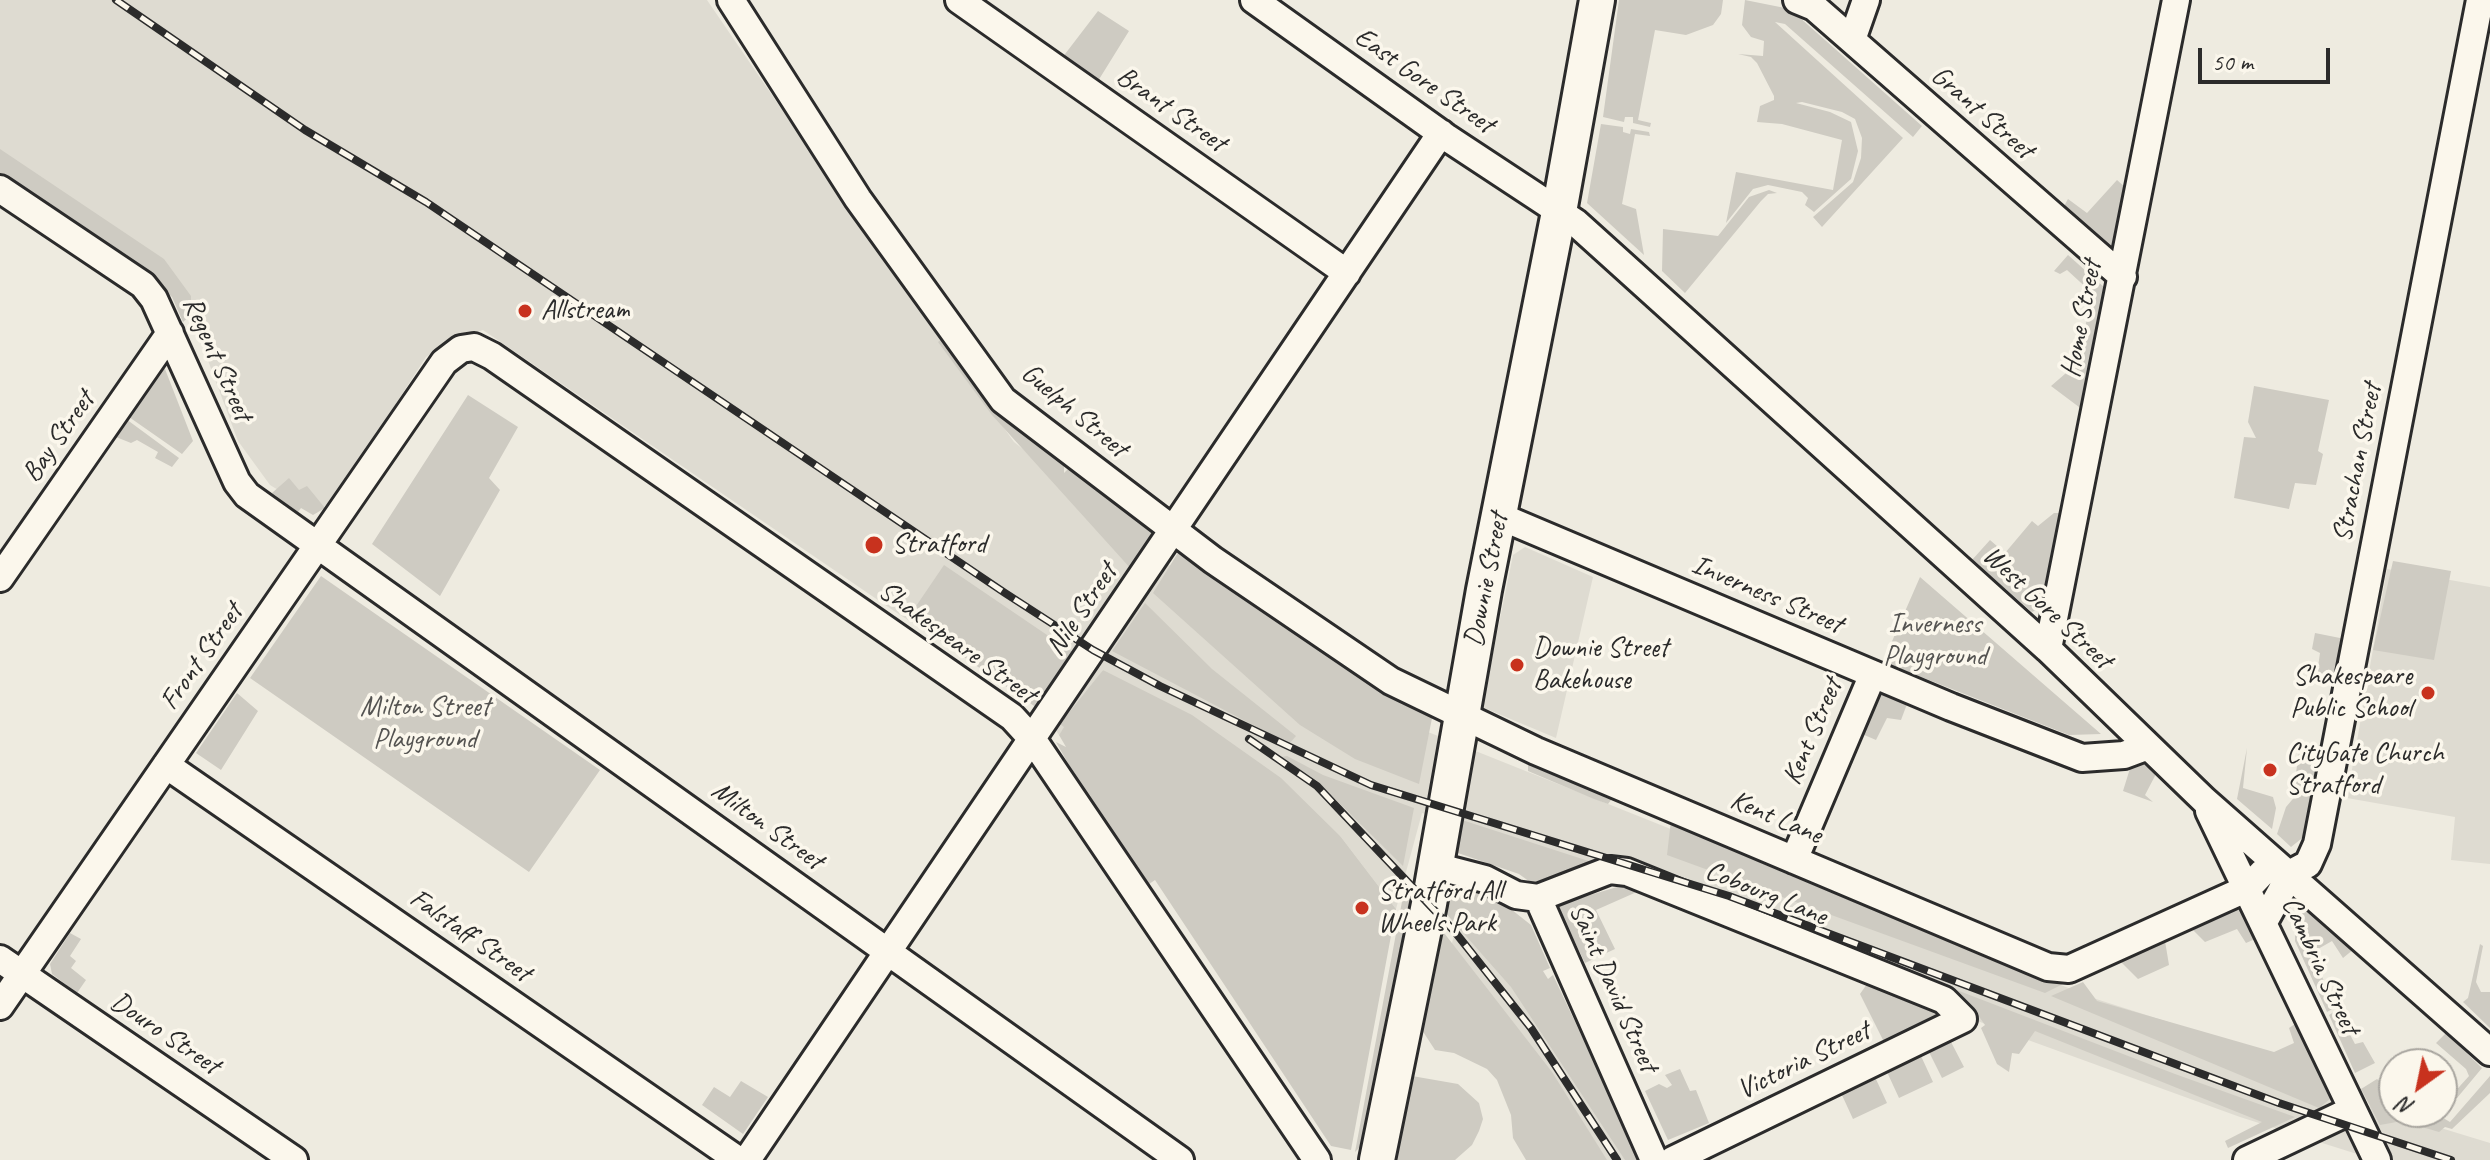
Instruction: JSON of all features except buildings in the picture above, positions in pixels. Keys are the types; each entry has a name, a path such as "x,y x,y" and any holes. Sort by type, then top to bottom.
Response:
{"main road":[{"name":"Downie Street","path":"1377,1160 1597,0"}],"street":[{"name":"Guelph Street","path":"731,0 858,199 1003,400 1173,530 1361,661 1462,716"},
{"name":"Brant Street","path":"959,0 1347,273"},
{"name":"East Gore Street","path":"1254,0 1441,133 1559,212"},
{"name":"Grant Street","path":"1797,0 1814,7 1929,111 2123,277"},
{"path":"1852,40 1866,0"},
{"name":"Home Street","path":"2048,649 2176,0"},
{"name":"Strachan Street","path":"2264,922 2291,873 2308,864 2317,844 2480,0"},
{"name":"Nile Street","path":"747,1160 1441,133"},
{"name":"Regent Street","path":"0,189 143,285 154,299 237,482 247,495 317,545"},
{"name":"West Gore Street","path":"1559,212 2048,649 2204,800 2291,873 2490,1052"},
{"name":"Bay Street","path":"0,578 170,333"},
{"name":"Shakespeare Street","path":"461,349 474,347 492,356 1012,717 1033,740 1317,1160"},
{"name":"Front Street","path":"0,1006 11,967 166,765 444,362 461,349"},
{"name":"Inverness Street","path":"1499,516 1873,674 2082,758 2124,755 2148,746"},
{"name":"Milton Street","path":"317,545 1180,1160"},
{"name":"Kent Street","path":"1794,860 1873,674"},
{"name":"Kent Lane","path":"1462,716 1618,787 2048,967 2069,969 2248,888"},
{"name":"Falstaff Street","path":"166,765 738,1160"},
{"name":"Cambria Street","path":"2204,800 2377,1160"},
{"name":"Saint David Street","path":"1435,866 1485,879 1516,895 1538,898 1654,1160"},
{"path":"2248,888 2263,872 2274,869 2291,873"},
{"name":"Cobourg Lane","path":"1538,898 1610,870 1627,872 1944,1000 1963,1019"},
{"name":"Douro Street","path":"11,967 294,1160"},
{"name":"Victoria Street","path":"1673,1160 1963,1019"},
{"path":"2247,1160 2352,1110"}],"shaded area":[{"path":"0,0 707,0 912,300 1014,442 1169,565 1373,710 2096,999 2310,1067 2322,1088 2378,1109 2378,1128 2441,1128 2490,1143 2490,1160 2376,1160 2240,1117 1995,1028 1600,868 1422,813 1396,909 1341,837 1103,670 1059,735 1037,703 894,611 483,330 450,341 426,357 335,498 316,513 270,485 238,441 181,288 0,164"},
{"path":"1525,547 1593,577 1556,738 1482,707 1513,555"},
{"name":"Shakespeare Public School","path":"2387,569 2490,587 2490,864 2451,860 2455,817 2347,798"},
{"path":"1456,905 1635,1160 1588,1160 1443,976 1455,932"}],"green space":[{"path":"1619,0 1723,0 1721,14 1713,25 1686,35 1655,30 1638,120 1651,123 1650,127 1633,123 1633,117 1625,117 1624,122 1603,117"},
{"path":"1745,0 1790,9 1922,126 1913,137 1785,24 1775,22 1903,138 1822,227 1813,217 1853,182 1861,158 1862,138 1855,119 1842,112 1802,102 1796,103 1830,112 1851,122 1858,151 1851,179 1814,212 1805,205 1808,198 1802,192 1768,185 1753,189 1726,223 1736,172 1833,190 1842,140 1782,124 1757,122 1760,106 1774,100 1774,96 1757,63 1751,57 1738,54 1763,56 1764,41 1751,37 1742,25"},
{"path":"1098,11 1129,31 1098,81 1062,58"},
{"path":"1601,124 1623,127 1623,132 1630,134 1631,129 1649,132 1650,136 1635,134 1622,204 1636,209 1644,255 1587,203"},
{"path":"0,149 164,259 191,296 191,315 183,322 172,297 153,280 0,176"},
{"path":"2117,180 2126,188 2114,248 2108,247 2063,208 2068,199 2087,213"},
{"path":"1769,190 1777,193 1768,194 1761,201 1685,293 1662,271 1663,229 1718,236 1749,197"},
{"path":"2068,255 2105,288 2106,295 2083,410 2051,386 2080,361 2091,292 2067,270 2060,274 2054,271"},
{"path":"944,338 1001,414 1064,465 1064,473 1068,469 1077,473 1150,525 1153,537 1132,570 992,415 938,342"},
{"path":"161,369 165,369 193,441 182,454 129,417"},
{"path":"2254,386 2329,400 2318,451 2323,454 2316,485 2295,483 2289,509 2234,498 2244,437 2256,438 2248,422"},
{"path":"468,395 518,427 489,478 500,490 440,596 372,544"},
{"path":"126,419 179,458 172,467 155,458 158,452 137,440 131,443 116,437"},
{"path":"289,478 299,490 307,486 325,508 313,515 301,508 298,512 272,493"},
{"path":"2054,513 2063,513 2045,606 2032,612 1972,560 1990,540 2005,553 2032,521 2038,526"},
{"path":"1179,551 1190,554 1434,708 1419,784 1355,759 1300,725 1153,593"},
{"path":"2393,561 2451,571 2434,660 2373,650"},
{"path":"944,565 1075,654 1037,708 908,618"},
{"name":"Milton Street Playground","path":"321,576 600,770 529,872 250,678"},
{"name":"Inverness Playground","path":"1920,577 2101,734 2069,735 1883,662"},
{"path":"1145,603 1212,669 1296,736 1289,744 1112,651"},
{"path":"2315,633 2345,639 2335,680 2307,670 2318,667 2320,653 2312,649"},
{"path":"1103,670 1192,715 1281,778 1341,837 1396,909 1351,1150 1331,1146 1155,880 1146,886 1104,827 1056,742 1066,747 1059,735 1064,727 1060,724"},
{"path":"237,693 258,711 221,770 196,753"},
{"path":"1882,694 1907,704 1901,720 1887,718 1876,740 1862,734"},
{"path":"2247,748 2243,788 2273,797 2276,808 2272,829 2237,799"},
{"path":"2304,749 2323,753 2306,835 2291,847 2277,834 2286,807 2297,794 2294,787 2299,752 2303,753"},
{"path":"1287,756 1323,775 1414,808 1403,866 1316,780 1281,757"},
{"path":"1528,758 1615,795 1608,804 1528,771"},
{"path":"2139,760 2156,774 2145,795 2153,802 2123,791 2132,762"},
{"path":"1462,820 1604,866 1541,890 1519,874 1458,853 1456,847"},
{"path":"1671,820 2067,982 2045,993 1667,855"},
{"path":"1627,884 1639,891 1596,910 1615,949 1585,963 1557,905"},
{"path":"1463,889 1502,902 1531,925 1550,968 1543,971 1548,979 1553,975 1640,1160 1625,1160 1511,987 1443,910 1447,895"},
{"path":"1404,891 1411,894 1388,1020 1363,1144 1355,1152"},
{"path":"2303,905 2354,949 2343,958 2332,941 2311,953 2336,1007 2327,1012 2295,941 2295,915"},
{"path":"2237,908 2262,936 2246,943 2237,929 2205,942 2193,930"},
{"path":"1746,909 2295,1117 2228,1148 2225,1141 2262,1122 2035,1031 2019,1054 2012,1053 2009,1072 1997,1064 1981,1028 1985,1025 1973,1008"},
{"path":"1441,929 1552,1072 1607,1160 1526,1160 1513,1138 1511,1115 1497,1080 1487,1069 1454,1053 1435,1050 1420,1027"},
{"path":"70,933 81,939 70,956 76,961 71,968 86,980 77,993 52,974 50,964"},
{"path":"2165,941 2169,965 2138,979 2121,962"},
{"path":"2480,944 2483,946 2476,982 2481,992 2490,992 2490,1028 2463,1002 2468,998"},
{"path":"2083,982 2097,1001 2274,1052 2294,1043 2289,1028 2301,1020 2332,1085 2330,1099 2319,1108 2051,996"},
{"path":"1867,984 1939,1014 1884,1042 1860,994"},
{"path":"2337,1010 2355,1044 2363,1042 2375,1063 2355,1073 2329,1015"},
{"path":"2446,1033 2482,1068 2458,1097 2458,1088 2469,1076 2458,1062 2458,1048 2442,1048 2436,1043"},
{"path":"1951,1042 1964,1067 1942,1078 1929,1052"},
{"path":"1921,1056 1933,1082 1899,1098 1887,1072"},
{"path":"1680,1069 1690,1091 1696,1090 1709,1123 1668,1140 1645,1091 1659,1084 1667,1088 1672,1085 1665,1075"},
{"path":"1412,1076 1458,1084 1479,1103 1483,1119 1479,1131 1472,1145 1455,1160 1395,1160"},
{"path":"2490,1076 2490,1093 2458,1123 2458,1113"},
{"path":"1875,1077 1887,1103 1853,1119 1841,1093"},
{"path":"2378,1080 2378,1121 2361,1089"},
{"path":"741,1081 768,1097 743,1134 702,1105 714,1087 730,1097"}],"railway":[{"path":"116,0 305,130 426,202 1005,593 1093,650 1160,686 1371,785 1729,896 2279,1103 2451,1160"},
{"path":"1249,739 1317,786 1455,932 1531,1028 1617,1160"}],"place":[{"name":"Allstream","path":"525,311"},
{"name":"Stratford","path":"874,545"},
{"name":"Downie Street Bakehouse","path":"1517,665"},
{"name":"Shakespeare Public School","path":"2428,693"},
{"name":"CityGate Church Stratford","path":"2270,770"},
{"name":"Stratford All Wheels Park","path":"1362,908"}]}
